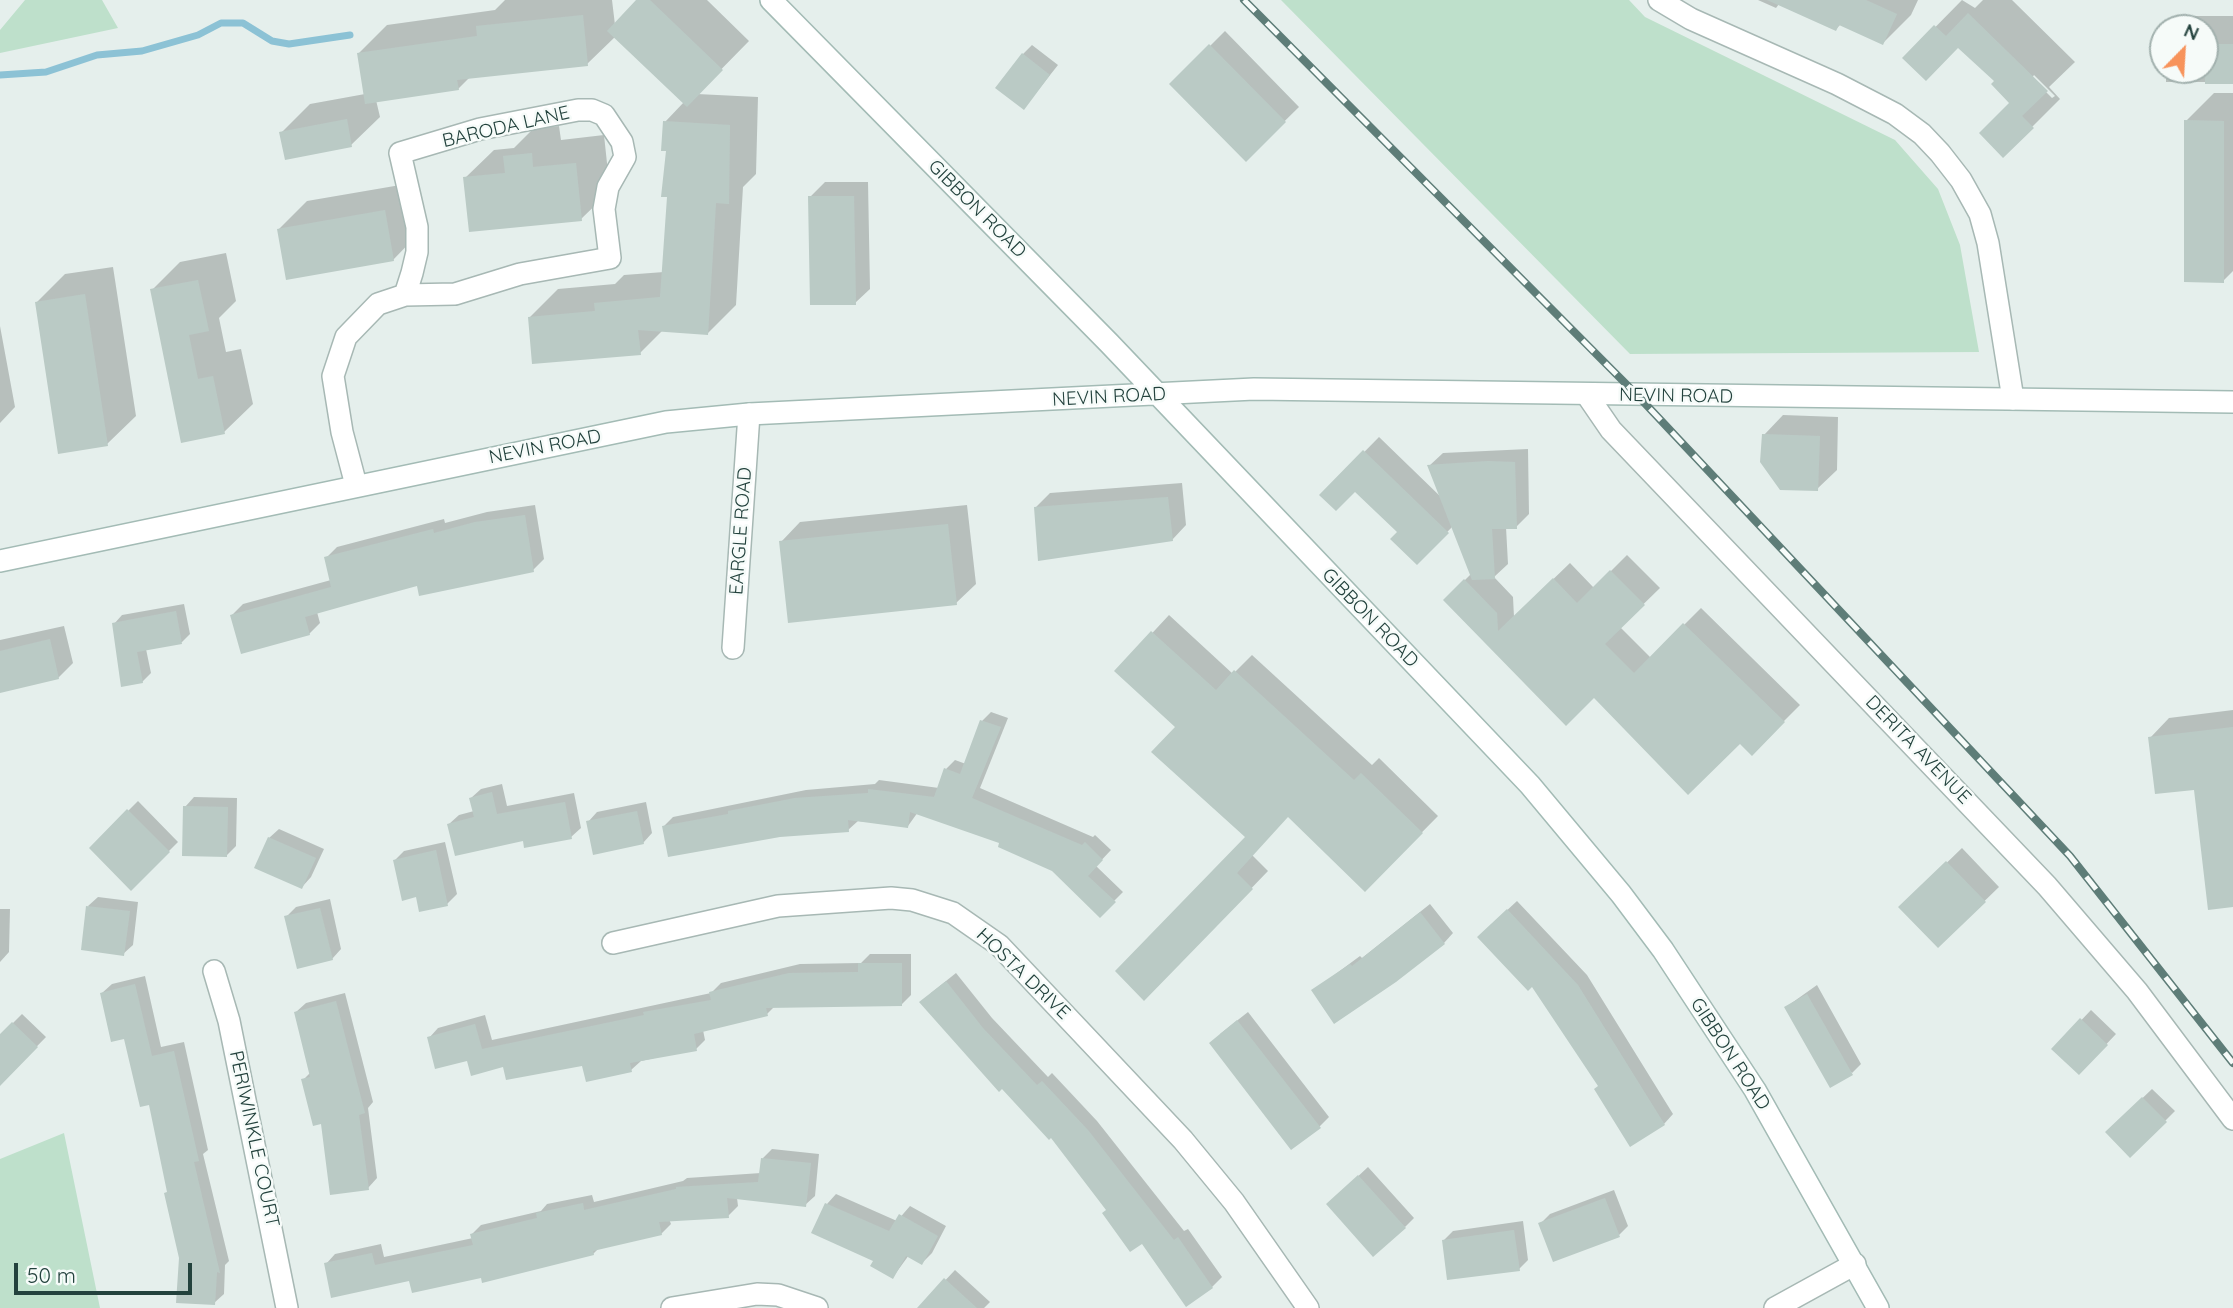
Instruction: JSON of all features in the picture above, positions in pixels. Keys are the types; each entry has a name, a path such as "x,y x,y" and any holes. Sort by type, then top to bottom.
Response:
{"street":[{"name":"GIBBON ROAD","path":"771,0 1157,394 1530,785 1621,894 1663,950 1755,1090 1878,1308"},
{"path":"1659,0 1691,19 1836,84 1895,114 1922,134 1940,153 1961,180 1980,214 2013,399"},
{"name":"BARODA LANE","path":"356,485 332,376 346,337 360,319 378,304 405,295 428,297 454,293 520,274 610,258 604,209 608,187 625,157 622,142 604,115 592,110 565,113 480,129 400,153 417,227 417,252 405,295"},
{"name":"NEVIN ROAD","path":"0,561 666,422 748,414 1254,390 2233,402"},
{"name":"DERITA AVENUE","path":"1587,395 1611,430 2047,886 2137,991 2233,1119"},
{"name":"EARGLE ROAD","path":"733,648 748,414"},
{"name":"HOSTA DRIVE","path":"613,943 778,906 891,898 912,900 953,913 999,945 1183,1140 1234,1202 1308,1308"},
{"name":"PERIWINKLE COURT","path":"214,971 229,1021 288,1308"},
{"path":"1775,1308 1854,1264"},
{"path":"673,1308 757,1294 778,1295 817,1308"}],"green space":[{"path":"25,0 102,0 118,28 0,53 0,30"},
{"path":"1281,0 1629,0 1645,17 1895,140 1938,189 1960,245 1979,352 1630,354"},
{"path":"64,1133 100,1308 0,1308 0,1159"}],"building":[{"path":"636,0 650,0 723,70 687,107 607,31"},
{"path":"1767,0 1866,0 1897,14 1883,45 1839,25 1836,31"},
{"path":"1968,13 2048,91 2022,116 2034,128 2003,158 1979,133 2009,103 1991,84 1994,81 1958,48 1926,81 1902,58 1934,25 1946,36"},
{"path":"583,15 588,66 457,80 459,90 365,104 357,53 477,36 476,26"},
{"path":"1209,44 1286,122 1246,162 1169,84"},
{"path":"2219,44 2233,44 2233,84 2219,84"},
{"path":"1022,53 1050,75 1024,110 995,88"},
{"path":"347,119 352,147 285,160 279,132"},
{"path":"2184,120 2224,121 2224,283 2184,282"},
{"path":"663,121 730,125 729,204 716,203 708,335 638,330 641,355 532,364 528,317 595,311 594,303 660,297 667,197 661,197 666,151 661,151"},
{"path":"532,153 533,167 576,163 582,221 469,232 463,177 505,173 503,156"},
{"path":"808,196 854,196 856,305 810,305"},
{"path":"385,210 394,261 286,280 277,229"},
{"path":"198,280 209,331 189,335 198,379 213,376 225,434 181,443 150,289"},
{"path":"85,294 108,446 58,454 35,302"},
{"path":"1762,434 1820,436 1818,491 1780,490 1760,462"},
{"path":"1363,450 1449,533 1417,565 1390,539 1397,532 1355,492 1336,511 1319,495"},
{"path":"1515,462 1517,529 1492,529 1495,579 1472,580 1427,465"},
{"path":"1168,497 1173,541 1038,561 1034,507"},
{"path":"525,515 534,572 419,596 417,586 362,601 305,617 310,635 241,654 230,615 331,587 324,557 433,529 434,533 475,522"},
{"path":"948,524 957,605 788,623 779,541"},
{"path":"1610,570 1645,605 1605,644 1634,673 1683,623 1785,722 1752,756 1740,744 1688,795 1594,698 1566,726 1443,600 1464,579 1497,613 1498,631 1553,578 1577,603"},
{"path":"176,611 182,644 137,652 143,683 121,687 112,623"},
{"path":"1151,631 1216,690 1234,670 1354,780 1361,773 1423,833 1365,892 1288,817 1237,873 1253,889 1144,1001 1115,971 1245,837 1151,752 1175,727 1114,671"},
{"path":"50,639 59,679 0,693 0,651"},
{"path":"980,720 1001,727 972,798 1082,845 1085,842 1103,860 1088,876 1116,902 1100,918 1052,871 998,847 999,843 910,812 908,828 848,820 849,832 780,837 668,857 662,826 728,814 728,811 795,798 868,793 868,789 934,797 944,768 960,774"},
{"path":"2233,727 2233,907 2208,910 2194,790 2155,794 2148,737"},
{"path":"492,792 497,814 565,802 572,839 524,848 523,841 455,856 447,824 474,817 469,798"},
{"path":"183,806 228,807 227,857 182,856"},
{"path":"127,809 170,852 131,891 89,848"},
{"path":"637,811 644,844 593,855 586,821"},
{"path":"268,837 316,858 302,889 254,868"},
{"path":"436,850 448,906 419,912 416,897 402,901 393,860"},
{"path":"1946,861 1986,902 1938,948 1898,907"},
{"path":"86,906 130,911 124,956 81,950"},
{"path":"320,908 333,960 297,969 284,916"},
{"path":"1507,909 1578,985 1665,1125 1630,1147 1594,1089 1598,1086 1532,987 1528,991 1477,937"},
{"path":"1420,912 1445,944 1396,982 1334,1024 1311,990 1350,964 1352,966"},
{"path":"858,963 902,963 902,1006 766,1008 768,1016 694,1034 697,1051 630,1063 632,1072 586,1082 582,1066 506,1080 503,1067 471,1076 467,1061 435,1069 427,1037 475,1024 482,1049 644,1015 643,1012 711,1000 709,992 789,973 858,972"},
{"path":"946,981 983,1028 1037,1085 1042,1081 1088,1130 1174,1240 1178,1237 1213,1288 1186,1307 1142,1244 1130,1252 1102,1213 1106,1210 1051,1138 1049,1140 1002,1089 999,1092 919,1002"},
{"path":"135,984 152,1056 174,1051 199,1161 194,1162 220,1273 217,1272 215,1305 176,1303 179,1258 164,1193 167,1192 149,1105 140,1107 124,1039 111,1042 100,993"},
{"path":"1807,994 1853,1075 1830,1088 1784,1007"},
{"path":"336,1001 365,1113 359,1115 369,1190 330,1195 321,1124 313,1126 301,1079 310,1077 294,1012"},
{"path":"2080,1018 2108,1045 2079,1075 2051,1049"},
{"path":"1237,1020 1321,1128 1291,1150 1209,1043"},
{"path":"12,1022 38,1047 0,1086 0,1034"},
{"path":"2142,1097 2167,1122 2130,1158 2105,1132"},
{"path":"761,1158 811,1163 806,1207 727,1198 729,1218 659,1222 662,1235 593,1251 594,1255 482,1283 481,1278 412,1293 409,1281 331,1298 324,1263 372,1253 375,1265 473,1245 470,1234 537,1218 536,1213 583,1203 584,1210 676,1187 758,1182"},
{"path":"1358,1175 1406,1228 1373,1257 1326,1204"},
{"path":"1605,1198 1620,1237 1553,1262 1538,1223"},
{"path":"825,1203 889,1231 899,1214 938,1236 922,1265 906,1256 893,1279 870,1266 873,1261 811,1233"},
{"path":"1514,1230 1520,1271 1447,1280 1442,1240"},
{"path":"944,1278 977,1308 917,1308"}],"waterway":[{"path":"0,75 46,72 97,55 142,51 198,35 221,23 243,23 272,41 289,44 350,35"}],"railway":[{"path":"1244,0 1638,396 2070,856 2233,1063"}]}
